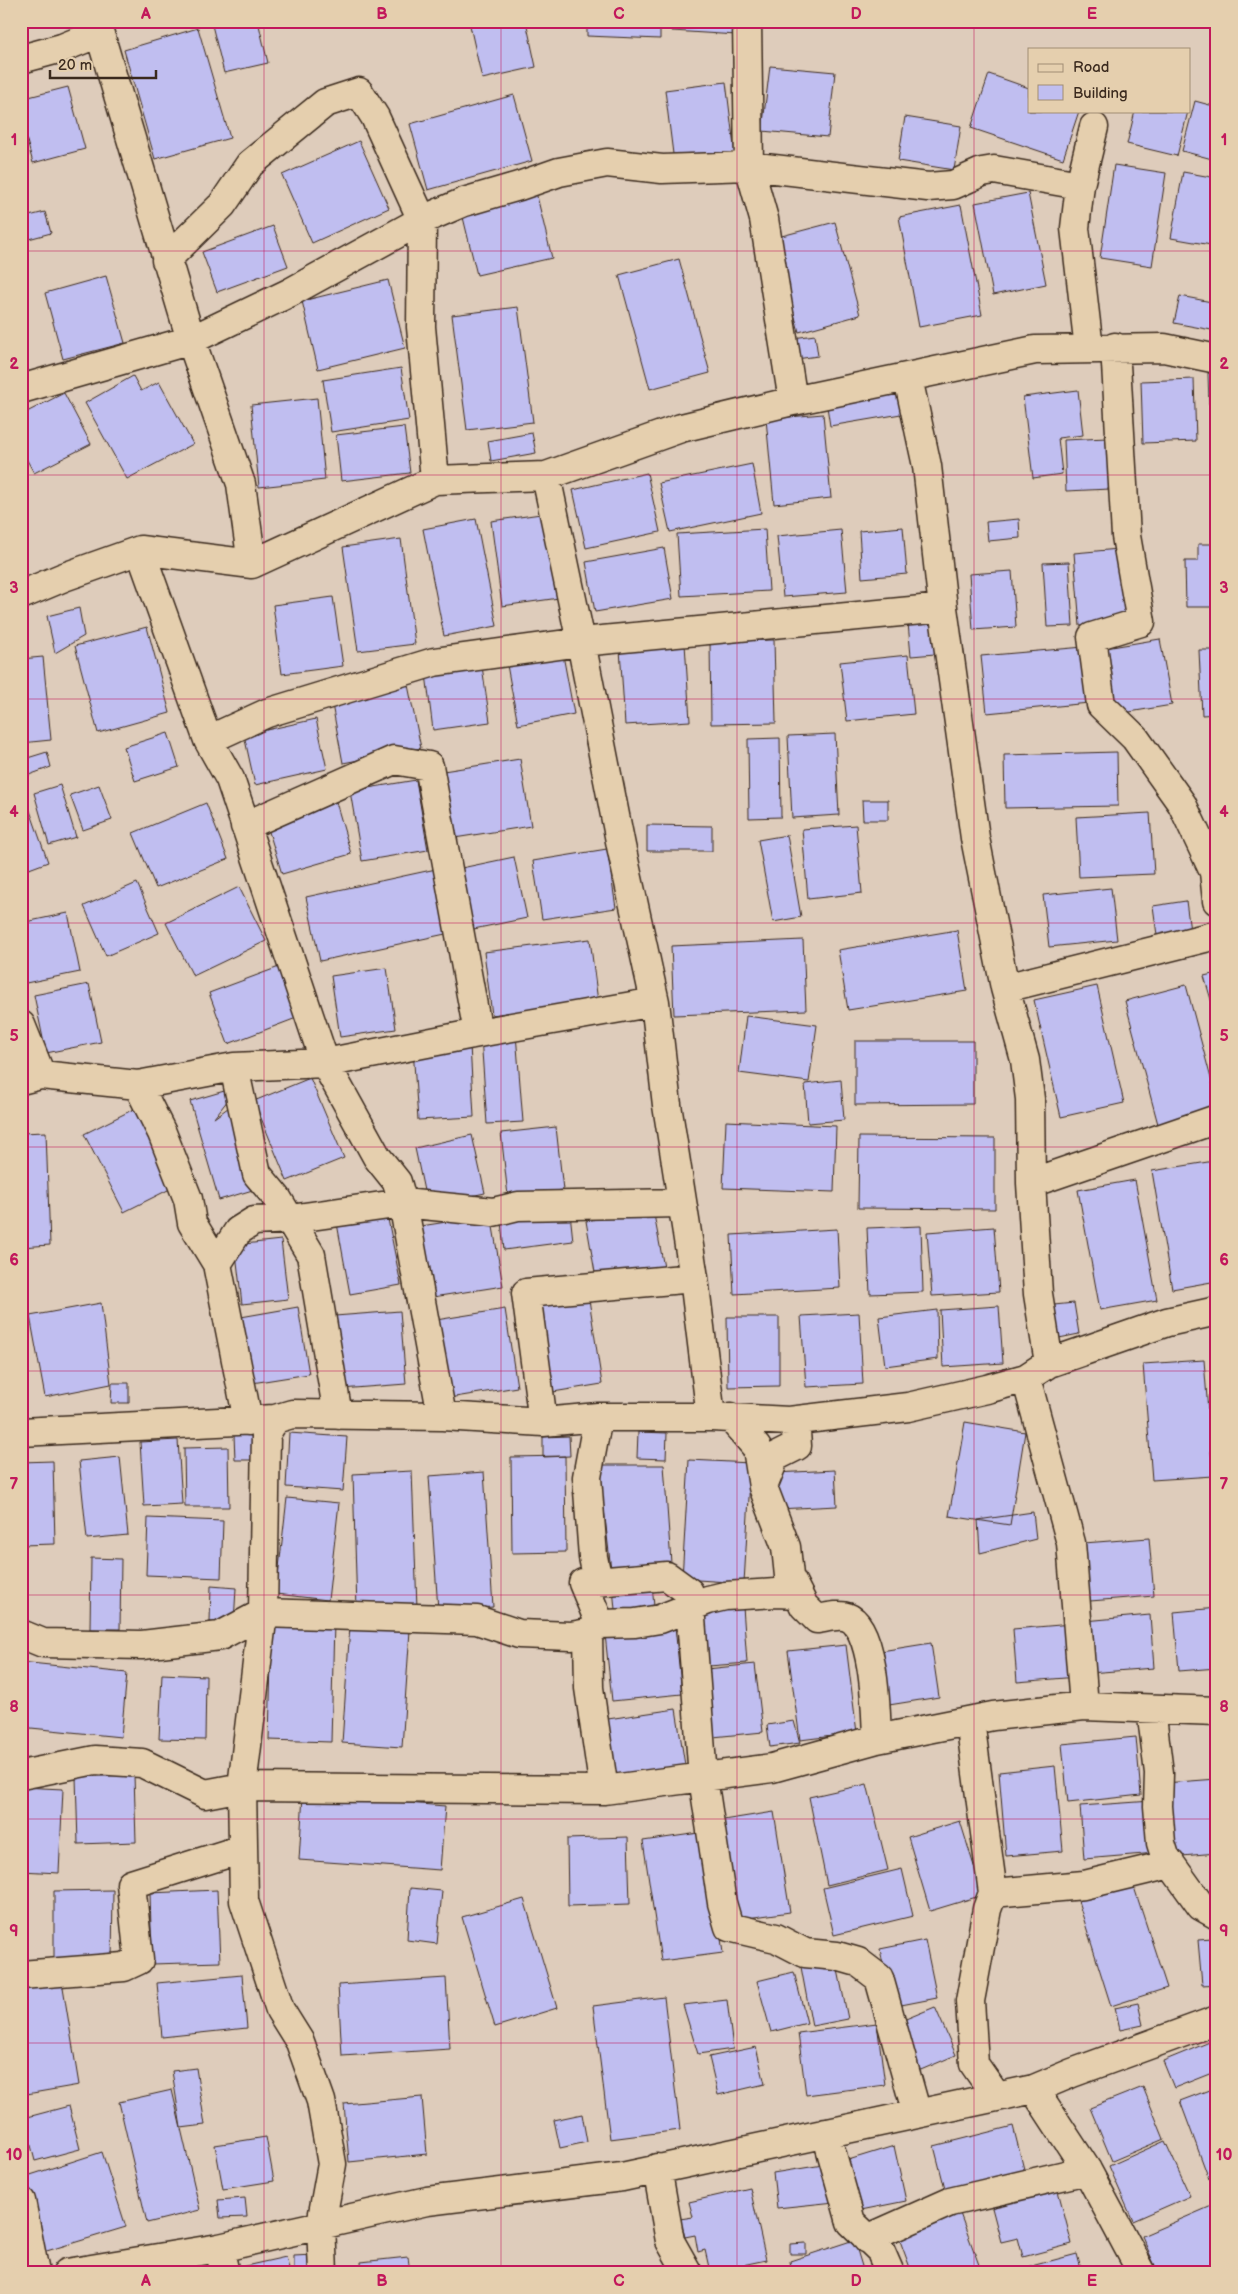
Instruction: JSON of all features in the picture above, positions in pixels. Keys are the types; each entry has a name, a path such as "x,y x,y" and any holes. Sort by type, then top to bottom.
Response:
{"street":[{"path":"747,21 749,166 764,219 793,401"},
{"path":"21,59 62,48 97,27 191,340 241,484 252,564"},
{"path":"166,260 222,205 250,164 325,103 358,92 374,117 422,220 421,327 435,480"},
{"path":"1094,127 1080,185 1076,228 1102,348 1126,536 1141,622 1092,637 1101,705 1135,738 1182,804 1214,872 1217,901"},
{"path":"21,389 191,340 289,293 422,220 464,202 559,172 607,163 662,169 749,166 928,187 952,185 982,172 994,170 1080,185"},
{"path":"21,595 64,577 140,550 252,564 435,480 546,476 681,428 793,401 1035,350 1164,348 1217,359"},
{"path":"908,378 926,466 943,608 975,838 1005,988 1025,1060 1030,1100 1031,1183 1038,1294 1049,1363"},
{"path":"546,476 621,846 655,1002 682,1203 694,1278 721,1417 756,1448 763,1487 786,1547 789,1576 804,1606 817,1619 846,1616 854,1621 867,1647 873,1672 877,1739"},
{"path":"140,550 208,740 230,779 324,1063 377,1157 397,1182 403,1203 442,1416"},
{"path":"208,740 267,714 434,662 581,642 943,608"},
{"path":"245,826 394,760 429,766 478,1033"},
{"path":"1005,988 1217,935"},
{"path":"21,1025 31,1077 138,1085 234,1067 324,1063 478,1033 655,1002"},
{"path":"234,1067 257,1174 277,1198 311,1255 338,1415"},
{"path":"138,1085 162,1133 188,1199 192,1223 217,1264 248,1421"},
{"path":"1031,1183 1217,1119"},
{"path":"217,1264 238,1231 254,1221 290,1219 403,1203 493,1212 518,1206 682,1203"},
{"path":"543,1422 526,1293 694,1278"},
{"path":"21,1432 248,1421 275,1419 292,1414 442,1416 543,1422 598,1417 721,1417 789,1421 908,1407 1026,1378 1049,1363 1167,1322 1217,1311"},
{"path":"1026,1378 1071,1543 1084,1706"},
{"path":"598,1417 587,1477 592,1557 598,1581"},
{"path":"275,1419 266,1434 263,1614 242,1787 244,1901 280,2010 300,2042 321,2101 332,2164 321,2224 324,2273"},
{"path":"763,1487 775,1458 797,1446 796,1432 789,1421"},
{"path":"604,1790 589,1688 594,1628 583,1583 667,1576 689,1592 702,1778 722,1903 729,1927 776,1938 805,1953 837,1956 858,1962 878,1978 917,2114"},
{"path":"21,1634 43,1643 142,1645 220,1636 263,1614 477,1620 520,1634 571,1636 594,1628 660,1619 708,1600 725,1596 776,1592 798,1594"},
{"path":"21,1775 95,1760 142,1763 205,1794 242,1787 604,1790 772,1768 877,1739 993,1716 1084,1706 1217,1710"},
{"path":"1151,1709 1159,1773 1158,1806 1161,1843 1165,1856 1201,1906 1217,1915"},
{"path":"970,1721 992,1893 987,1909 970,2001 974,2064 997,2097"},
{"path":"21,1975 124,1966 140,1960 131,1884 242,1849"},
{"path":"992,1893 1084,1885 1171,1864"},
{"path":"67,2273 222,2260 321,2224 427,2201 622,2177 1034,2089 1072,2073 1217,2020"},
{"path":"1034,2089 1087,2170 1142,2273"},
{"path":"826,2133 851,2222 880,2250 890,2273"},
{"path":"657,2168 670,2241 688,2273"},
{"path":"867,2238 950,2202 1087,2170"},
{"path":"21,2201 35,2273"}],"building":[{"path":"211,21 258,21 268,63 224,73"},
{"path":"469,21 526,21 536,67 482,79"},
{"path":"587,21 660,21 660,39 587,36"},
{"path":"673,21 738,21 737,35 672,31"},
{"path":"198,28 230,138 155,159 124,50"},
{"path":"770,66 835,72 828,137 762,131"},
{"path":"989,74 1028,88 1028,112 1079,112 1063,159 971,128"},
{"path":"726,82 735,155 674,162 665,90"},
{"path":"68,87 85,149 33,163 21,119 21,99"},
{"path":"514,95 532,161 428,190 410,124"},
{"path":"1195,101 1217,107 1216,160 1182,151"},
{"path":"1135,112 1188,112 1177,156 1127,144"},
{"path":"905,117 961,126 954,170 898,161"},
{"path":"359,141 389,208 312,243 282,175"},
{"path":"1114,165 1166,173 1152,266 1100,258"},
{"path":"1183,172 1217,178 1217,246 1171,238"},
{"path":"536,192 552,258 477,275 461,209"},
{"path":"1028,193 1046,284 993,295 975,203"},
{"path":"961,205 982,315 919,327 899,217"},
{"path":"45,212 51,233 21,241 21,218"},
{"path":"835,222 860,315 799,332 774,238"},
{"path":"273,226 288,266 217,292 202,252"},
{"path":"679,259 710,373 650,389 619,275"},
{"path":"106,276 125,343 63,359 45,293"},
{"path":"388,280 405,348 318,369 302,301"},
{"path":"1180,296 1217,303 1217,331 1174,323"},
{"path":"518,307 533,422 467,430 452,315"},
{"path":"815,335 818,356 789,360 786,339"},
{"path":"401,368 409,420 331,432 323,380"},
{"path":"1208,373 1217,373 1217,403 1209,404"},
{"path":"133,376 141,391 159,382 193,444 127,479 85,403"},
{"path":"1194,379 1196,441 1143,443 1141,381"},
{"path":"897,388 901,414 830,426 826,400"},
{"path":"1078,390 1083,435 1058,438 1062,474 1033,478 1023,397"},
{"path":"64,393 91,444 34,473 21,449 21,415"},
{"path":"317,398 325,480 259,487 251,405"},
{"path":"823,414 831,498 774,504 766,419"},
{"path":"404,427 410,473 341,481 336,435"},
{"path":"532,433 536,453 491,461 488,441"},
{"path":"1107,438 1110,489 1066,491 1064,440"},
{"path":"752,464 761,513 670,532 659,483"},
{"path":"647,473 660,532 586,548 573,490"},
{"path":"548,513 559,598 502,606 491,521"},
{"path":"476,519 497,626 444,636 423,529"},
{"path":"1019,519 1020,538 988,541 986,522"},
{"path":"903,527 907,574 862,578 859,531"},
{"path":"765,529 769,591 681,596 677,534"},
{"path":"841,530 847,592 783,597 777,536"},
{"path":"401,539 415,644 358,651 343,547"},
{"path":"1198,544 1217,544 1217,607 1186,607 1185,561 1198,561"},
{"path":"664,548 673,599 595,612 586,562"},
{"path":"1119,549 1126,622 1080,626 1074,553"},
{"path":"1069,562 1073,626 1047,627 1043,563"},
{"path":"1012,571 1016,627 973,630 969,574"},
{"path":"333,597 343,666 282,674 273,605"},
{"path":"79,608 84,636 55,653 47,616"},
{"path":"932,621 935,654 911,656 908,623"},
{"path":"147,627 170,713 98,733 75,646"},
{"path":"1160,639 1172,705 1117,714 1106,648"},
{"path":"774,640 776,723 711,724 710,641"},
{"path":"685,644 690,721 625,725 620,649"},
{"path":"1084,647 1089,703 987,713 981,656"},
{"path":"1199,650 1217,650 1217,714 1202,715"},
{"path":"563,655 574,714 518,725 507,665"},
{"path":"908,655 914,714 847,721 840,662"},
{"path":"43,657 51,740 21,743 21,659"},
{"path":"482,666 490,722 433,730 426,674"},
{"path":"408,685 421,748 343,763 331,699"},
{"path":"316,719 327,769 255,785 244,735"},
{"path":"168,733 179,767 135,781 124,747"},
{"path":"835,734 839,815 792,818 788,736"},
{"path":"780,738 781,817 749,818 748,739"},
{"path":"47,752 51,767 26,776 21,760"},
{"path":"1117,752 1118,806 1005,808 1004,755"},
{"path":"520,759 531,826 448,839 437,772"},
{"path":"416,780 428,850 362,861 350,791"},
{"path":"60,785 76,837 49,845 34,793"},
{"path":"99,785 112,820 83,830 70,795"},
{"path":"862,800 888,800 888,820 863,820"},
{"path":"336,802 351,854 282,874 266,822"},
{"path":"206,803 228,859 156,888 133,833"},
{"path":"28,805 48,862 21,872 21,807"},
{"path":"1150,813 1154,874 1079,877 1076,817"},
{"path":"647,825 712,826 712,851 647,851"},
{"path":"856,825 862,893 808,899 802,829"},
{"path":"787,835 801,917 773,922 758,840"},
{"path":"607,849 616,908 542,919 533,861"},
{"path":"514,857 527,918 464,931 452,870"},
{"path":"436,869 450,933 320,961 306,897"},
{"path":"137,883 159,933 106,956 84,906"},
{"path":"239,887 266,941 193,976 166,923"},
{"path":"1111,888 1117,940 1049,947 1043,895"},
{"path":"1186,901 1190,931 1157,935 1153,906"},
{"path":"68,913 80,972 21,984 21,923"},
{"path":"957,930 967,991 848,1010 838,950"},
{"path":"590,939 598,1002 492,1015 484,952"},
{"path":"803,940 806,1010 674,1015 671,946"},
{"path":"279,967 299,1017 228,1044 209,993"},
{"path":"387,968 396,1029 340,1037 331,976"},
{"path":"1217,973 1217,1020 1204,976"},
{"path":"89,984 101,1042 46,1053 34,995"},
{"path":"1186,985 1217,1101 1217,1113 1159,1128 1125,1001"},
{"path":"1097,986 1124,1103 1061,1117 1034,1000"},
{"path":"746,1016 817,1025 809,1082 739,1073"},
{"path":"516,1034 523,1122 487,1124 481,1037"},
{"path":"855,1041 973,1041 973,1104 855,1105"},
{"path":"470,1045 474,1117 418,1120 413,1049"},
{"path":"310,1078 344,1158 287,1181 254,1101"},
{"path":"841,1080 844,1120 808,1123 805,1084"},
{"path":"238,1087 214,1118 232,1105 256,1189 219,1200 190,1101"},
{"path":"134,1109 174,1187 124,1212 84,1134"},
{"path":"726,1121 836,1126 834,1192 723,1188"},
{"path":"556,1127 563,1190 508,1196 501,1133"},
{"path":"46,1132 50,1245 21,1247 21,1133"},
{"path":"472,1135 485,1193 427,1205 415,1148"},
{"path":"859,1137 995,1138 995,1209 858,1208"},
{"path":"1214,1161 1217,1177 1217,1281 1172,1289 1152,1171"},
{"path":"1135,1180 1157,1300 1100,1310 1078,1190"},
{"path":"386,1209 401,1285 350,1294 336,1218"},
{"path":"653,1209 665,1273 597,1284 586,1221"},
{"path":"570,1213 573,1241 504,1250 501,1222"},
{"path":"491,1215 503,1286 433,1297 421,1226"},
{"path":"921,1226 923,1292 870,1294 867,1228"},
{"path":"994,1227 999,1292 932,1296 927,1232"},
{"path":"837,1229 840,1288 734,1294 731,1235"},
{"path":"281,1240 288,1299 242,1304 235,1245"},
{"path":"588,1293 602,1384 547,1393 534,1301"},
{"path":"101,1303 111,1384 45,1397 30,1316"},
{"path":"1074,1303 1079,1334 1059,1338 1054,1305"},
{"path":"999,1306 1003,1363 943,1367 940,1310"},
{"path":"298,1307 309,1374 252,1383 241,1317"},
{"path":"505,1309 517,1387 449,1398 436,1320"},
{"path":"937,1310 938,1359 885,1366 879,1317"},
{"path":"400,1311 406,1384 341,1389 335,1316"},
{"path":"859,1313 863,1384 806,1387 801,1316"},
{"path":"727,1317 779,1317 779,1386 728,1387"},
{"path":"1204,1360 1213,1476 1152,1480 1143,1364"},
{"path":"112,1383 129,1383 129,1403 111,1403"},
{"path":"965,1422 1025,1432 1010,1525 949,1516"},
{"path":"638,1432 667,1433 666,1459 637,1458"},
{"path":"289,1433 347,1437 343,1491 286,1487"},
{"path":"234,1435 252,1435 252,1460 235,1460"},
{"path":"569,1436 570,1456 543,1457 543,1437"},
{"path":"178,1440 182,1504 144,1506 140,1442"},
{"path":"228,1447 229,1507 185,1507 184,1448"},
{"path":"565,1456 566,1552 512,1553 511,1457"},
{"path":"120,1457 128,1535 87,1539 79,1461"},
{"path":"689,1460 751,1463 744,1583 682,1579"},
{"path":"53,1461 55,1544 21,1545 21,1462"},
{"path":"599,1465 664,1465 671,1563 611,1570"},
{"path":"835,1470 837,1506 777,1509 775,1473"},
{"path":"412,1471 417,1608 357,1610 353,1474"},
{"path":"484,1472 493,1607 438,1610 429,1476"},
{"path":"287,1498 339,1503 328,1600 276,1594"},
{"path":"1033,1512 1036,1539 980,1553 978,1520"},
{"path":"148,1518 223,1521 221,1578 146,1575"},
{"path":"1149,1538 1154,1596 1090,1601 1084,1543"},
{"path":"91,1558 121,1559 120,1629 90,1629"},
{"path":"652,1585 655,1617 616,1620 613,1588"},
{"path":"211,1586 236,1588 234,1623 210,1622"},
{"path":"743,1607 747,1663 696,1667 691,1612"},
{"path":"1217,1608 1217,1668 1179,1671 1174,1612"},
{"path":"1150,1615 1154,1668 1089,1673 1085,1621"},
{"path":"272,1620 334,1622 331,1742 269,1740"},
{"path":"1072,1624 1077,1677 1017,1682 1013,1629"},
{"path":"350,1626 410,1630 402,1747 342,1743"},
{"path":"675,1627 682,1694 612,1701 605,1634"},
{"path":"931,1643 939,1697 889,1705 881,1651"},
{"path":"846,1645 857,1733 800,1740 788,1651"},
{"path":"21,1662 127,1673 121,1737 21,1727"},
{"path":"755,1664 763,1732 703,1738 697,1670"},
{"path":"162,1674 206,1676 205,1740 159,1739"},
{"path":"676,1709 685,1765 609,1777 601,1720"},
{"path":"794,1721 800,1743 770,1747 767,1725"},
{"path":"1136,1737 1141,1795 1068,1803 1062,1744"},
{"path":"1055,1766 1063,1851 1006,1856 999,1772"},
{"path":"134,1775 136,1842 78,1844 76,1777"},
{"path":"1217,1779 1217,1853 1170,1857 1164,1783"},
{"path":"867,1784 888,1870 827,1885 809,1797"},
{"path":"21,1787 63,1789 59,1873 21,1871"},
{"path":"303,1795 445,1806 440,1870 299,1860"},
{"path":"1152,1801 1156,1853 1084,1859 1080,1806"},
{"path":"774,1812 790,1912 733,1920 717,1821"},
{"path":"960,1821 983,1895 930,1911 908,1837"},
{"path":"706,1832 723,1953 661,1961 643,1841"},
{"path":"628,1837 630,1904 568,1906 567,1839"},
{"path":"902,1869 913,1916 834,1935 823,1888"},
{"path":"1133,1884 1167,1988 1111,2006 1078,1901"},
{"path":"410,1888 442,1891 437,1944 407,1940"},
{"path":"113,1890 112,1961 54,1960 54,1891"},
{"path":"217,1890 220,1962 152,1964 150,1893"},
{"path":"524,1899 557,2008 495,2027 462,1917"},
{"path":"1213,1939 1217,1984 1202,1985 1198,1940"},
{"path":"925,1940 937,1998 891,2007 880,1949"},
{"path":"836,1960 848,2019 812,2026 801,1967"},
{"path":"794,1972 807,2023 771,2032 757,1981"},
{"path":"242,1975 247,2028 162,2037 157,1983"},
{"path":"446,1978 450,2049 342,2056 338,1985"},
{"path":"62,1981 79,2085 21,2095 21,1988"},
{"path":"664,1997 680,2130 610,2139 593,2006"},
{"path":"727,2000 733,2049 698,2054 683,2005"},
{"path":"1138,2003 1143,2025 1120,2030 1115,2008"},
{"path":"935,2007 956,2055 916,2072 896,2023"},
{"path":"877,2023 885,2085 806,2095 798,2033"},
{"path":"1217,2039 1217,2071 1174,2088 1163,2061"},
{"path":"756,2047 765,2084 718,2095 709,2057"},
{"path":"196,2068 205,2125 181,2128 172,2071"},
{"path":"1143,2087 1164,2139 1112,2161 1090,2108"},
{"path":"1217,2087 1217,2176 1209,2179 1180,2101"},
{"path":"172,2090 200,2210 147,2223 119,2102"},
{"path":"422,2097 427,2154 349,2162 344,2104"},
{"path":"69,2106 80,2149 35,2161 24,2118"},
{"path":"582,2114 587,2142 560,2148 554,2120"},
{"path":"1013,2126 1027,2181 948,2201 934,2146"},
{"path":"266,2137 274,2181 223,2189 215,2145"},
{"path":"1165,2141 1190,2196 1133,2221 1109,2166"},
{"path":"894,2146 906,2201 851,2212 842,2162"},
{"path":"102,2152 126,2227 40,2253 21,2194 21,2178"},
{"path":"829,2164 835,2202 777,2208 773,2173"},
{"path":"1057,2187 1072,2244 1023,2257 1018,2238 1001,2242 991,2204"},
{"path":"750,2188 766,2260 710,2272 705,2250 698,2252 695,2235 685,2237 680,2219 693,2217 689,2202"},
{"path":"245,2198 247,2217 220,2218 218,2200"},
{"path":"1214,2205 1217,2210 1217,2266 1201,2273 1158,2273 1142,2236"},
{"path":"958,2208 982,2273 912,2273 896,2230"},
{"path":"854,2240 864,2273 792,2273 790,2261"},
{"path":"806,2243 806,2254 790,2254 790,2244"},
{"path":"1077,2254 1082,2273 1005,2273"},
{"path":"313,2255 313,2273 294,2273 294,2256"},
{"path":"286,2257 290,2273 232,2273 232,2269"},
{"path":"408,2257 410,2273 362,2273 361,2262"}]}
